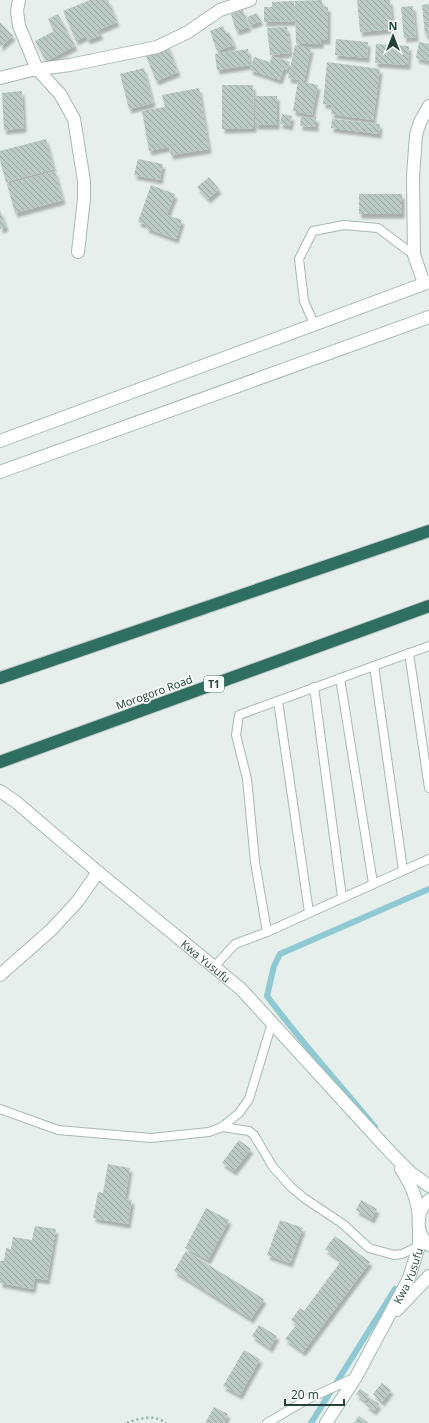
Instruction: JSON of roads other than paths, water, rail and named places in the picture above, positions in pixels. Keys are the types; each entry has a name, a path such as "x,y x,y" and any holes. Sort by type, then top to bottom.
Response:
{"highway":[{"path":"0,678 429,531"},
{"name":"Morogoro Road","path":"0,762 429,606"}],"street":[{"path":"19,0 17,11 19,26 37,69 60,94 74,119 84,181 84,199 78,252"},
{"path":"0,78 37,69 105,58 158,47 188,32 220,10 250,0"},
{"path":"0,441 426,283 414,255 414,149 420,122 429,106"},
{"path":"0,472 429,317"},
{"name":"Kwa Yusufu","path":"0,791 16,802 98,872 241,989 391,1153 411,1173 429,1186"},
{"path":"0,975 51,930 77,902 98,872"},
{"name":"Kwa Yusufu","path":"391,1153 412,1187 418,1207 419,1224"},
{"path":"424,1245 419,1224 422,1208 429,1200"},
{"name":"Kwa Yusufu","path":"326,1423 356,1377 387,1321 424,1245"},
{"name":"Kwa Yusufu","path":"387,1321 429,1276"}],"lane":[{"path":"314,324 304,301 299,259 313,231 344,225 378,228 414,255"},
{"path":"267,932 256,862 247,779 236,735 239,715 429,646"},
{"path":"409,653 429,788"},
{"path":"374,666 403,870"},
{"path":"340,678 373,883"},
{"path":"314,687 342,897"},
{"path":"278,701 308,912"},
{"path":"214,967 235,944 267,932 429,858"},
{"path":"222,1128 239,1113 249,1099 272,1023"},
{"path":"0,1109 58,1130 151,1138 209,1132 222,1128 249,1131 254,1135 273,1167 291,1187 304,1198 343,1224 369,1248 394,1255 402,1254 424,1245"},
{"path":"267,1423 308,1399 356,1377"}],"waterway":[{"path":"375,1127 267,996 274,966 280,954 429,889"},
{"path":"311,1423 395,1289"}]}
